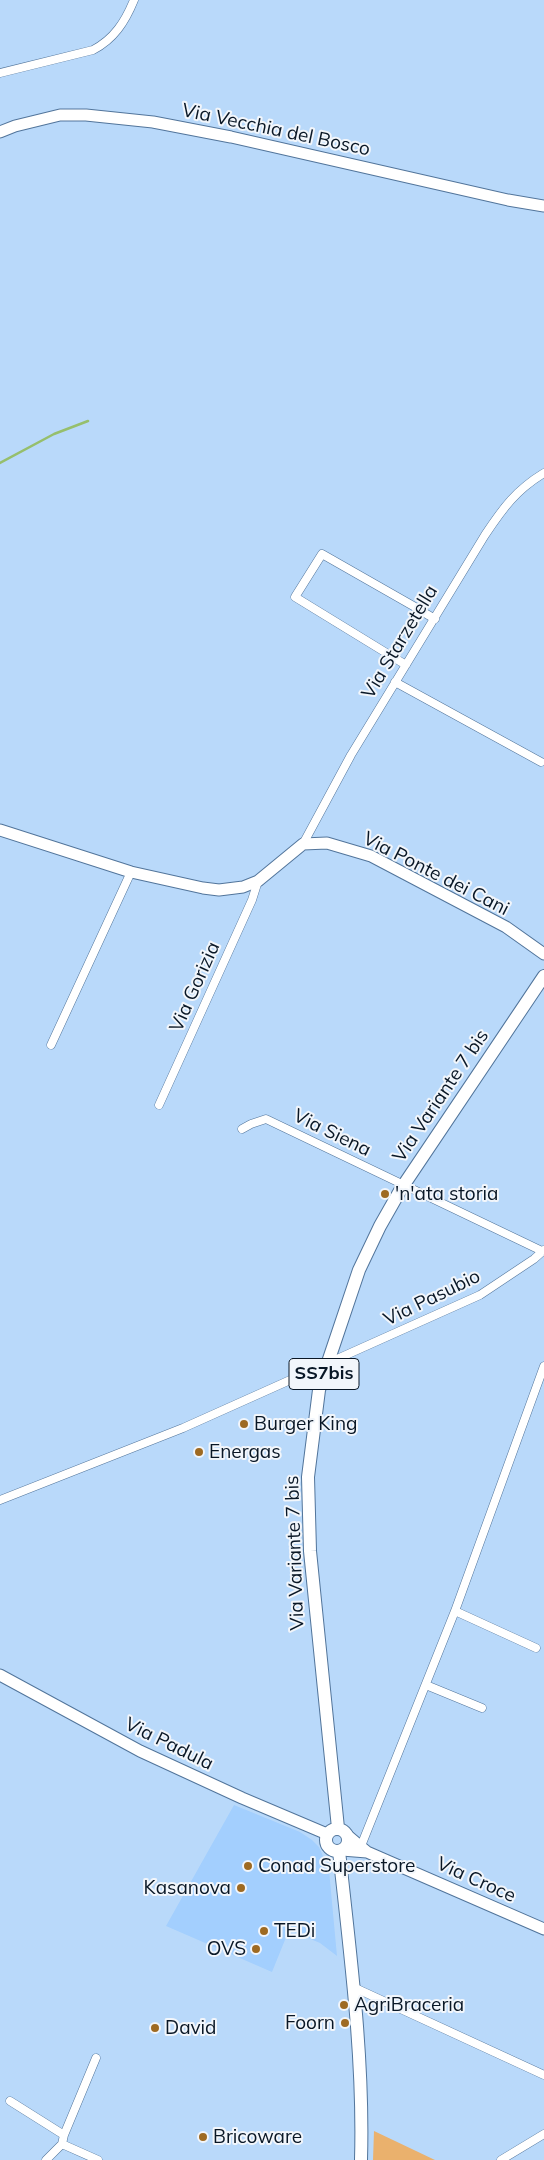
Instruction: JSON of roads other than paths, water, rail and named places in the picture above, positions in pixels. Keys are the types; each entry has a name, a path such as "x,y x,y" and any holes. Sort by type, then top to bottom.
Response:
{"main road":[{"name":"Via Vecchia del Bosco","path":"0,132 15,126 60,115 86,115 153,122 231,137 508,200 544,206"},
{"path":"0,830 131,872 219,890 243,888 258,881 303,844"},
{"name":"Via Ponte dei Cani","path":"303,844 327,843 370,856 506,927 544,954"},
{"name":"Via Variante 7 bis","path":"338,1833 317,1638 308,1514 308,1477 319,1390 360,1270 380,1226 403,1186 544,976"},
{"name":"Via Padula","path":"0,1675 140,1751 242,1798 338,1833"},
{"path":"338,1833 347,1846 341,1850 332,1850 327,1845 338,1833"},
{"name":"Via Croce","path":"338,1833 364,1849 544,1929"},
{"name":"Via Croce","path":"341,1850 364,1849"},
{"path":"341,1850 361,2082 361,2160"}],"street":[{"path":"0,73 93,50 103,45 120,28 134,0"},
{"name":"Via Starzetella","path":"303,844 351,755 466,565 508,502 525,484 544,473"},
{"path":"406,666 295,597 322,554 415,607"},
{"path":"423,612 435,619"},
{"path":"395,682 541,762"},
{"path":"51,1045 131,872"},
{"name":"Via Gorizia","path":"160,1105 252,900 258,881"},
{"name":"Via Siena","path":"242,1129 266,1119 403,1186 543,1250"},
{"name":"Via Pasubio","path":"327,1365 480,1295 534,1259 543,1250"},
{"path":"0,1500 52,1478 159,1438 327,1365"},
{"path":"364,1849 455,1610 544,1366"},
{"path":"455,1610 536,1648"},
{"path":"426,1685 482,1708"},
{"path":"353,1987 544,2075"},
{"path":"46,2160 63,2139 96,2058"},
{"path":"10,2101 63,2139 98,2160"},
{"path":"501,2160 544,2134"}],"waterway":[{"path":"0,463 54,434 88,421"}],"place":[{"name":"'n'ata storia","path":"385,1194"},
{"name":"Burger King","path":"244,1424"},
{"name":"Energas","path":"199,1452"},
{"name":"Conad Superstore","path":"248,1866"},
{"name":"Kasanova","path":"241,1888"},
{"name":"TEDi","path":"264,1931"},
{"name":"OVS","path":"256,1949"},
{"name":"AgriBraceria","path":"344,2005"},
{"name":"Foorn","path":"345,2023"},
{"name":"David","path":"155,2028"},
{"name":"Bricoware","path":"203,2137"}]}
